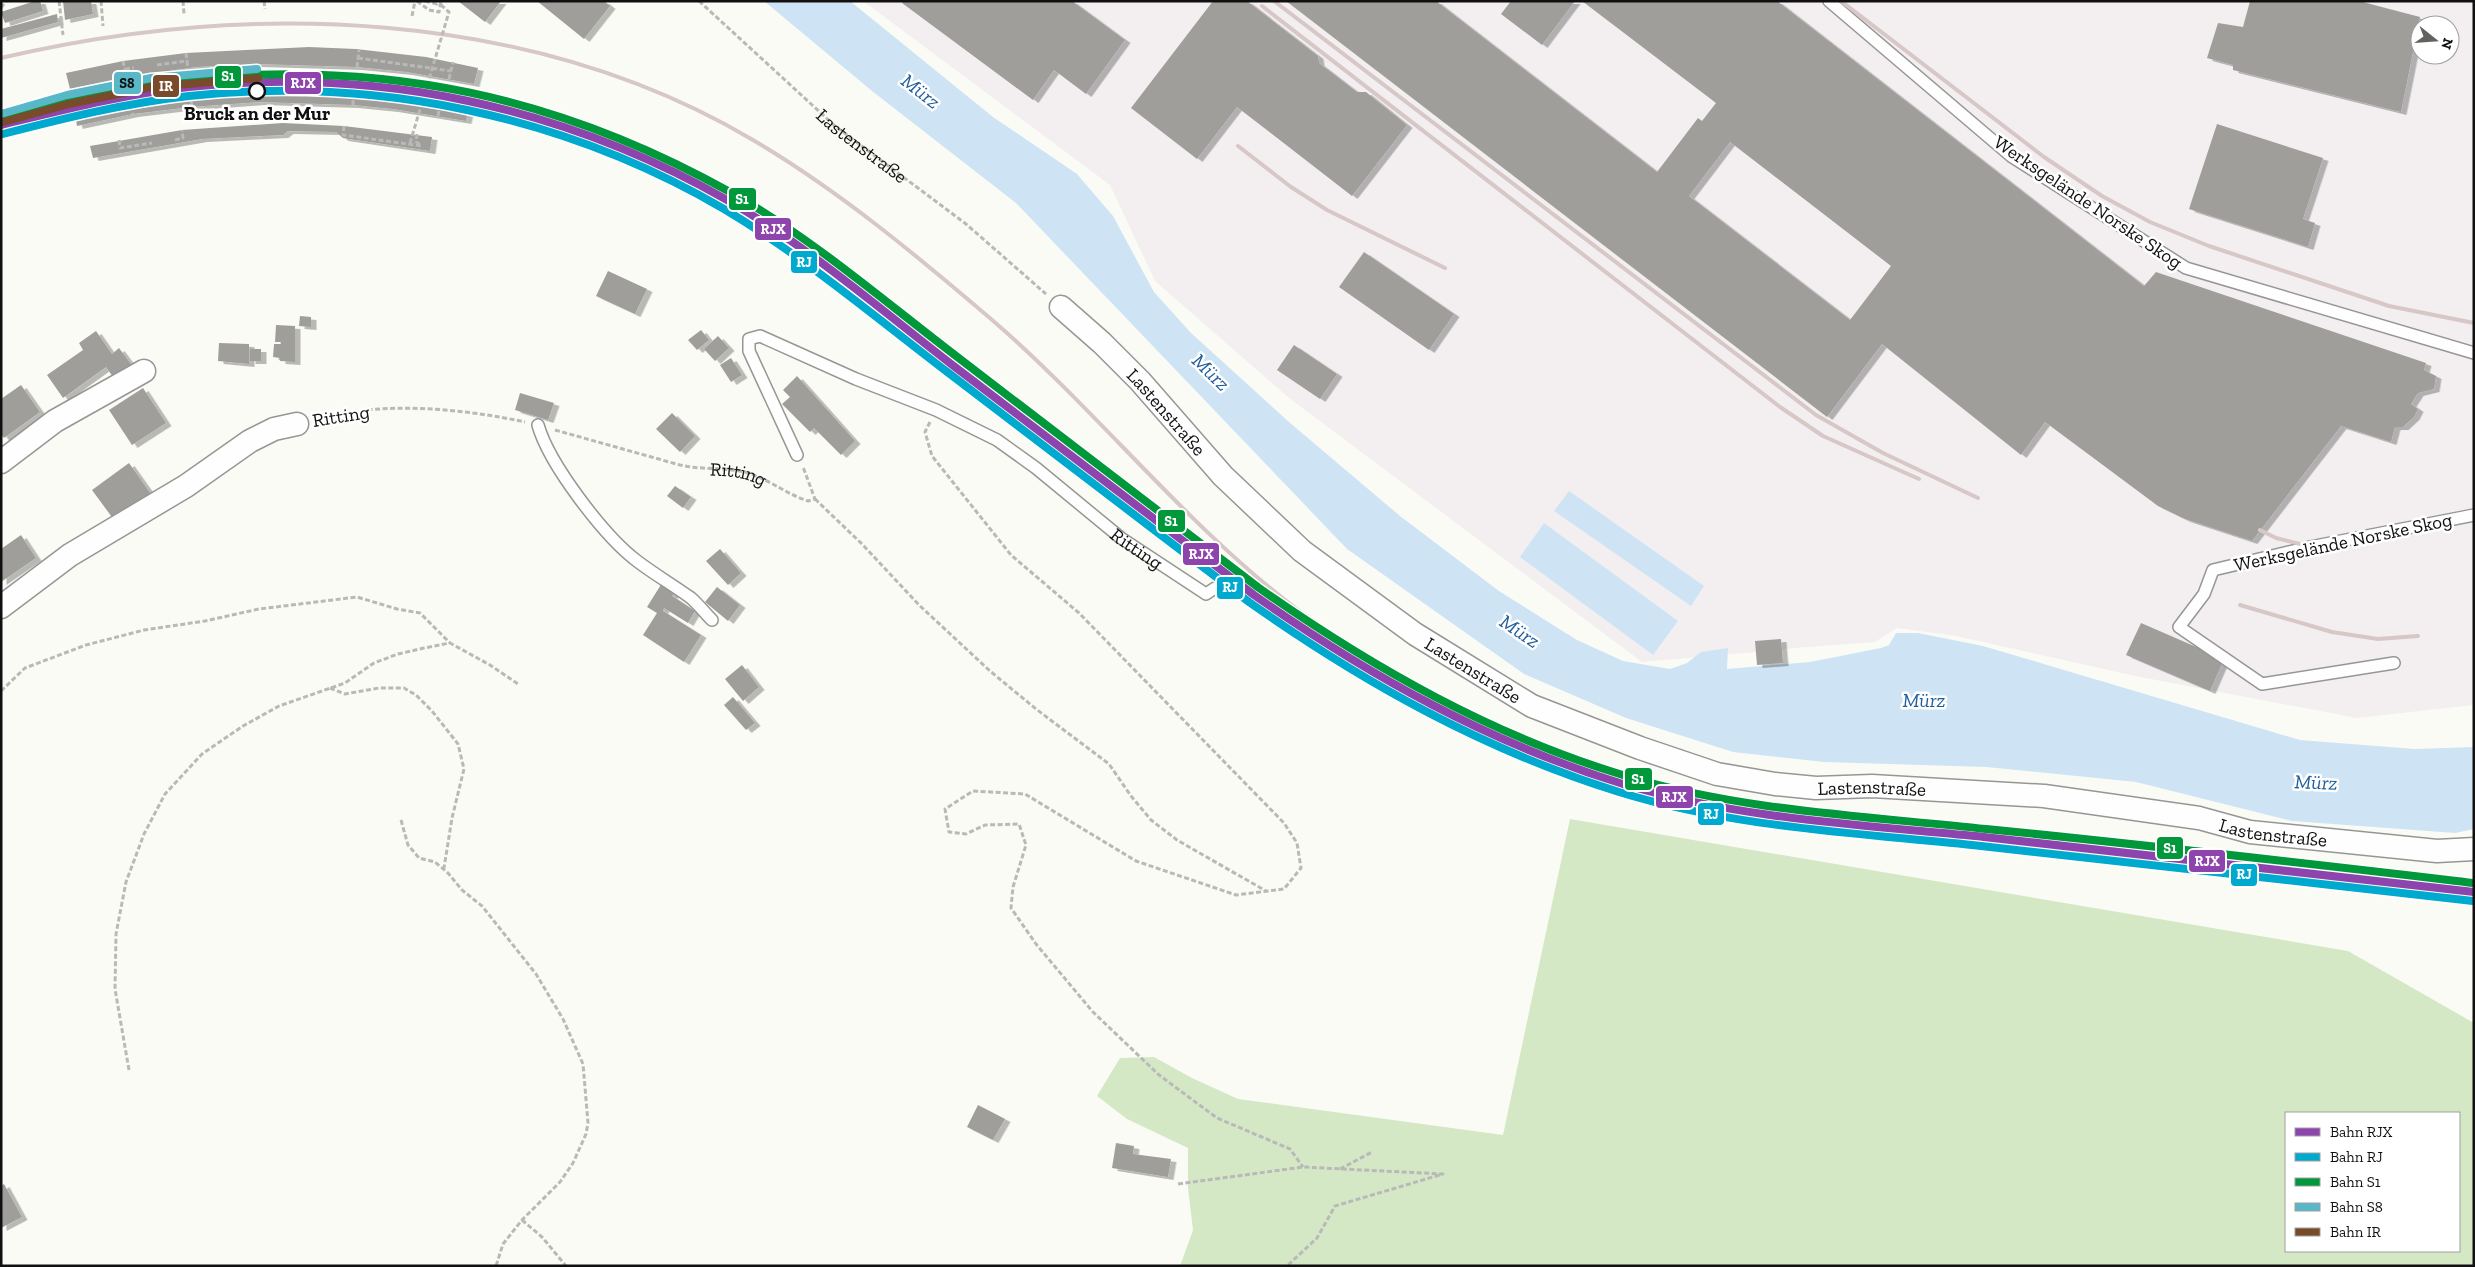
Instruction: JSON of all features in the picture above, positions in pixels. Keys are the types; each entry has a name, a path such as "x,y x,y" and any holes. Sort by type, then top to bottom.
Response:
{"street":[{"name":"Lastenstraße","path":"1061,307 1102,342 1140,381 1265,522 1302,551 1415,634 1532,706 1640,748 1717,774 1775,784 1816,788 1872,786 2044,796 2199,818 2250,832 2437,851 2474,849"},
{"path":"1,462 55,421 144,371"},
{"name":"Ritting","path":"1,606 70,556 186,486 250,441 274,429 297,424"}],"lane":[{"name":"Werksgelände Norske Skog","path":"1829,1 2010,156 2186,268 2474,353"},
{"name":"Ritting","path":"796,455 749,351 749,340 754,336 760,336 856,379 936,410 997,440 1036,468 1121,538 1190,585 1206,594 1215,588"},
{"path":"538,425 549,450 583,504 612,537 636,560 692,599 712,620"},
{"name":"Werksgelände Norske Skog","path":"2394,663 2262,684 2179,627 2204,594 2213,570 2310,546 2474,515"}],"path":[{"path":"1,8 6,1"},
{"path":"59,1 63,35"},
{"path":"103,26 101,2 105,1"},
{"path":"183,1 184,14"},
{"path":"264,1 265,9"},
{"path":"412,16 416,1 430,10 439,12 439,3"},
{"path":"410,143 449,12 439,3 426,1"},
{"name":"Lastenstraße","path":"699,1 835,126 966,224 1061,307"},
{"path":"357,67 359,50"},
{"path":"186,52 188,69"},
{"path":"358,58 451,71"},
{"path":"157,65 187,61"},
{"path":"123,62 126,77"},
{"path":"449,79 453,62"},
{"path":"124,69 134,68"},
{"path":"353,88 353,105"},
{"path":"190,90 192,106"},
{"path":"353,96 440,107"},
{"path":"130,98 133,114"},
{"path":"161,102 191,99"},
{"path":"438,116 441,99"},
{"path":"132,106 139,105"},
{"path":"344,126 343,135 422,146 416,142 417,134"},
{"path":"175,140 184,138 182,130"},
{"path":"119,140 120,148 152,143"},
{"name":"Ritting","path":"297,424 348,411 414,409 495,416 538,425 680,465 700,469 724,469 746,473 799,498 808,501 815,499"},
{"path":"936,410 925,432 932,456 1012,555 1079,614 1284,823 1297,843 1301,868 1284,889 1236,895 1136,860 1025,794 973,791 944,809 949,832 966,834 985,825 1019,824 1026,845 1013,887 1011,908 1036,944 1093,1012 1159,1075 1216,1118 1290,1149 1303,1167"},
{"path":"796,455 815,499 862,544 919,605 990,671 1036,709 1109,764 1131,796 1151,820 1178,840 1266,891"},
{"path":"1,691 26,668 86,646 144,630 205,621 259,609 357,597 397,609 420,613 450,643 490,665 518,684"},
{"path":"129,1070 115,989 116,934 126,882 144,834 166,794 202,754 243,726 279,706 345,683 374,663 398,654 450,643"},
{"path":"330,688 345,694 379,688 404,688 416,695 432,711 458,744 464,769 452,818 444,869"},
{"path":"401,820 408,845 419,858 435,862 444,869 462,890 482,906 536,974 563,1019 583,1064 588,1124 586,1134 573,1163 560,1182 522,1220 503,1244 496,1266"},
{"path":"1340,1170 1372,1152"},
{"path":"1178,1184 1303,1167 1443,1174 1334,1206 1316,1238 1287,1266"},
{"path":"522,1220 542,1237 566,1266"}],"shaded area":[{"path":"863,1 2467,1 2474,3 2474,705 2357,718 2135,676 1956,636 1897,628 1875,642 1782,649 1781,639 1755,641 1756,652 1642,662 1289,398 1155,281 1110,185"}],"green space":[{"path":"1570,819 2348,951 2474,1023 2474,1266 1180,1266 1193,1230 1188,1188 1188,1148 1127,1119 1097,1096 1120,1058 1154,1057 1192,1078 1238,1099 1503,1135"}],"water":[{"name":"Mürz","path":"764,1 850,1 993,117 1077,174 1113,216 1154,292 1191,333 1289,422 1400,516 1499,591 1577,640 1623,661 1670,669 1687,663 1701,652 1728,648 1727,669 1810,662 1881,648 1889,645 1896,633 1918,633 1983,646 2300,740 2415,749 2474,747 2474,829 2455,833 2292,821 2136,782 1986,767 1824,762 1733,752 1626,718 1524,674 1347,549 1016,203 872,91"},
{"path":"1569,491 1704,586 1691,606 1554,511"},
{"path":"1544,523 1678,621 1653,655 1520,557"}],"building":[{"path":"40,1 43,11 5,23 1,12"},
{"path":"63,1 91,1 93,14 65,20"},
{"path":"458,1 501,1 485,22"},
{"path":"537,1 604,1 610,6 584,39"},
{"path":"903,1 1072,1 1125,40 1086,94 1054,70 1033,100 902,3"},
{"path":"1213,1 1247,1 1318,56 1319,63 1357,92 1366,92 1407,125 1352,196 1237,107 1197,159 1131,108"},
{"path":"1286,1 1436,1 1657,172 1698,118 1702,121 1716,103 1582,1 1777,1 2144,286 2156,272 2426,363 2424,370 2436,376 2434,389 2418,393 2411,404 2418,409 2414,417 2403,427 2395,427 2391,442 2341,426 2252,541 2185,519 2158,506 2045,422 2021,455 1882,344 1827,417","holes":["1730,142 1891,266 1850,320 1689,196"]},
{"path":"1511,1 1575,1 1542,45 1501,14"},
{"path":"2250,1 2359,1 2412,15 2410,15 2410,65 2401,112 2233,70 2233,65 2207,58 2218,23 2243,27"},
{"path":"57,14 58,22 1,38 1,29"},
{"path":"309,47 356,49 426,57 478,68 474,84 407,72 357,67 257,64 196,67 126,77 70,89 66,73 123,61 186,53"},
{"path":"261,85 353,88 470,104 466,121 393,109 353,105 259,102 133,114 77,126 74,109 190,90"},
{"path":"283,123 344,126 432,137 430,151 343,138 336,132 288,131 283,135 202,139 93,158 90,146 182,130"},
{"path":"2217,124 2323,158 2303,219 2315,223 2308,247 2189,209"},
{"path":"1364,252 1454,314 1429,350 1339,287"},
{"path":"608,271 647,289 635,314 596,296"},
{"path":"300,316 311,317 311,327 299,326"},
{"path":"276,325 295,326 295,362 280,361 280,358 273,357 274,344 281,344 281,342 275,342"},
{"path":"701,330 709,340 697,350 688,340"},
{"path":"96,331 112,354 119,348 131,364 113,377 106,367 63,398 47,375 83,350 79,343"},
{"path":"718,336 729,348 715,361 704,349"},
{"path":"219,343 249,344 249,364 218,361"},
{"path":"1294,345 1337,374 1320,399 1277,370"},
{"path":"250,349 261,349 261,361 250,361"},
{"path":"731,358 742,375 731,382 720,365"},
{"path":"797,376 855,441 841,455 814,428 810,432 782,404 790,397 783,390"},
{"path":"21,385 40,412 4,438 1,434 1,399"},
{"path":"143,388 166,423 132,445 109,410"},
{"path":"520,393 554,403 548,420 515,410"},
{"path":"672,413 695,436 680,452 656,429"},
{"path":"129,463 151,494 114,520 92,490"},
{"path":"675,486 691,497 683,508 667,496"},
{"path":"21,535 36,558 1,582 1,549"},
{"path":"720,549 741,573 728,585 706,561"},
{"path":"662,583 675,592 672,596 695,611 688,623 664,608 663,611 701,635 684,662 643,635 657,613 647,607"},
{"path":"717,587 740,605 728,621 705,602"},
{"path":"2141,623 2224,659 2210,691 2126,655"},
{"path":"1781,639 1783,663 1757,665 1755,641"},
{"path":"742,665 759,687 743,701 725,679"},
{"path":"733,697 755,723 746,730 724,705"},
{"path":"978,1105 1005,1119 993,1140 967,1127"},
{"path":"1116,1143 1134,1146 1133,1154 1171,1159 1168,1177 1112,1168"},
{"path":"4,1184 22,1217 1,1228 1,1186"}],"railway":[{"path":"1274,1 1816,415 1883,453 1978,498"},
{"path":"1841,1 2044,157 2102,196 2150,222 2209,246 2389,306 2474,323"},
{"path":"1262,6 1780,407 1823,436 1919,479"},
{"path":"1,58 95,39 191,28 289,24 386,28 482,41 576,63 667,96 753,140 785,159 905,247 1030,354 1217,542 1257,577 1320,626 1414,683 1547,751 1594,771 1665,794"},
{"path":"1238,146 1291,187 1327,210 1445,268"},
{"path":"2260,530 2276,538 2324,550"},
{"path":"2240,605 2332,632 2378,639 2418,636"}],"rail line":[{"name":"S8","path":"1,114 67,95 151,78 257,69"},
{"name":"S1","path":"1,116 142,85 189,79 262,74 332,75 401,81 469,92 535,109 601,131 665,159 730,192 790,229 848,271 1034,417 1259,588 1346,646 1390,672 1481,720 1529,741 1577,760 1626,776 1670,788 1759,805 2169,848 2474,883"},
{"name":"IR","path":"3,122 69,104 152,87 258,78"},
{"name":"RJX","path":"1,125 141,94 189,87 260,82 330,83 399,89 467,101 534,118 600,140 664,167 757,218 816,258 955,367 1254,595 1341,653 1386,679 1477,727 1525,748 1623,784 1667,796 1756,813 2106,850 2474,892"},
{"name":"RJ","path":"3,134 72,117 142,103 189,96 259,91 328,92 398,98 466,110 533,127 599,149 662,176 724,209 753,227 838,287 1249,602 1292,632 1381,687 1426,712 1520,756 1619,792 1663,804 1707,814 1798,828 2166,866 2473,901"}],"place":[{"name":"Bruck an der Mur","path":"257,91"}]}
